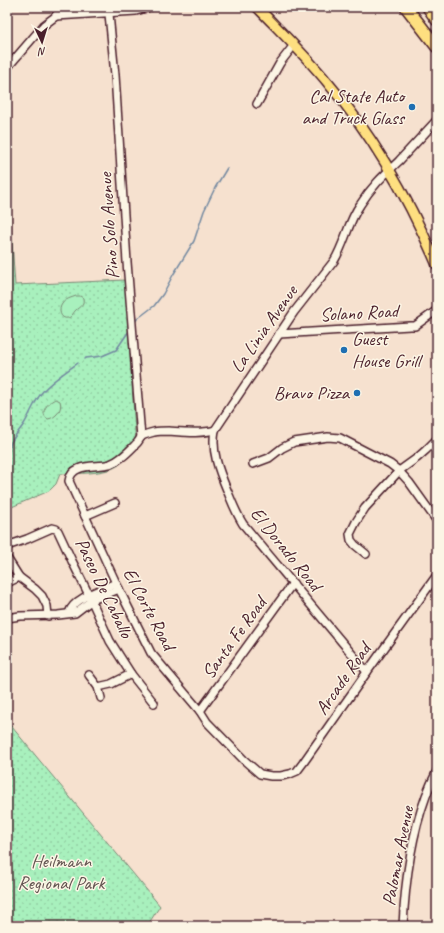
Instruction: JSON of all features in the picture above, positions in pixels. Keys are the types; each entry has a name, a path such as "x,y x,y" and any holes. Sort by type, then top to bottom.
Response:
{"highway":[{"path":"405,7 437,47"},
{"path":"428,7 437,20"}],"main road":[{"path":"257,7 328,82 367,134 390,169 411,208 437,265"}],"street":[{"path":"7,68 44,26 56,16 60,7"},
{"path":"56,16 110,10 136,12 150,7"},
{"name":"Pino Solo Avenue","path":"110,10 127,262 141,437"},
{"path":"257,104 280,62 294,45"},
{"name":"La Linia Avenue","path":"215,430 279,334 336,257 353,216 360,204 375,184 437,120"},
{"name":"Solano Road","path":"279,334 415,326 437,310"},
{"path":"141,437 156,431 203,432 215,430"},
{"name":"El Dorado Road","path":"215,430 214,438 216,459 238,516 247,531 293,583 367,672"},
{"name":"El Corte Road","path":"141,437 126,454 116,461 105,465 79,468 70,474 69,481 151,653 200,711 207,722 244,760 260,774"},
{"path":"253,464 269,458 282,448 294,442 328,437 346,440 390,464 399,471 409,482 437,521"},
{"path":"366,554 355,545 350,536 365,508 399,471 422,454 437,439"},
{"path":"85,516 115,503"},
{"name":"Paseo De Caballo","path":"7,546 52,528 56,529 62,538 91,598 110,641 131,674 154,703"},
{"path":"7,558 18,577 42,596 47,606 48,616"},
{"name":"Arcade Road","path":"260,774 281,776 290,774 303,764 437,575"},
{"path":"7,583 18,577"},
{"name":"Santa Fe Road","path":"200,711 293,583"},
{"path":"7,618 20,616 48,616 69,613 70,608 118,586"},
{"path":"98,687 118,681 131,674"},
{"path":"89,675 98,687 101,698"},
{"name":"Palomar Avenue","path":"403,926 408,874 415,832 426,796 437,771"}],"green space":[{"path":"7,170 15,285 125,280 136,446 119,465 113,468 91,473 60,474 56,484 49,491 7,509"},
{"path":"76,296 83,298 82,304 68,318 63,317 60,314 60,311 63,302"},
{"path":"56,399 60,401 60,410 54,417 48,419 44,414 44,411 50,402"},
{"name":"Heilmann Regional Park","path":"7,721 160,906 147,926 7,926"}],"waterway":[{"path":"136,321 154,306 163,294 194,241 204,211 227,168"},
{"path":"85,359 102,356 116,350 129,331"},
{"path":"9,453 12,441 24,424 41,394 56,379 78,363"},
{"path":"7,495 9,494 9,461"}],"place":[{"name":"Cal State Auto and Truck Glass","path":"412,107"},
{"name":"Guest House Grill","path":"344,350"},
{"name":"Bravo Pizza","path":"357,393"}]}
